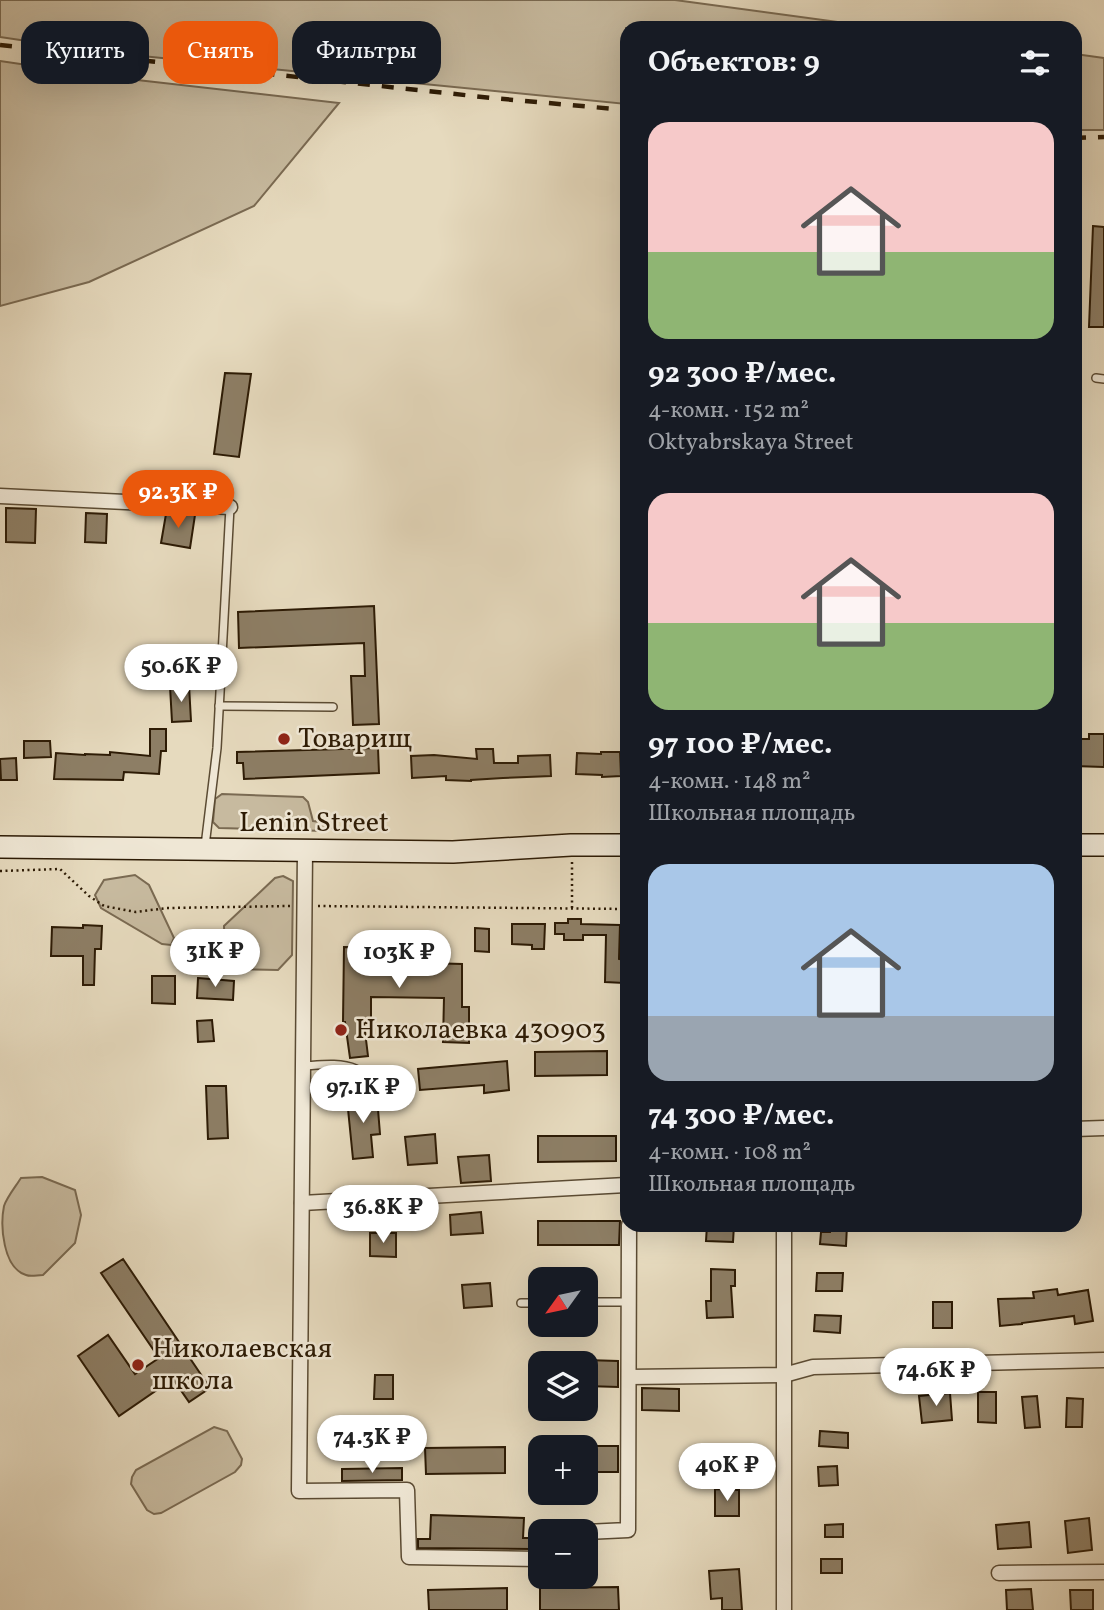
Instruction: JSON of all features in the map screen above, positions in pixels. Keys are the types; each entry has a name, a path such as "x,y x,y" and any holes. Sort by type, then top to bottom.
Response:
{"main road":[{"name":"Lenin Street","path":"0,848 453,852 620,845"},
{"path":"1082,845 1104,845"}],"street":[{"path":"0,496 230,507"},
{"path":"305,850 299,1491 407,1490 409,1557 528,1559"},
{"path":"1082,1129 1104,1128"},
{"path":"302,1203 620,1185"},
{"path":"598,1531 628,1530 629,1232"},
{"path":"784,1232 784,1610"},
{"path":"629,1377 784,1375 813,1367 1104,1360"},
{"path":"999,1573 1104,1572"}],"lane":[{"path":"205,850 217,748 230,507"},
{"path":"219,706 333,707"},
{"path":"303,1066 350,1066 356,1069 357,1079"},
{"path":"598,1302 629,1302"},
{"path":"520,1303 528,1303"}],"path":[{"path":"571,845 572,909"},
{"path":"0,871 60,869 104,906 136,912 167,908 304,906 620,909"}],"shaded area":[{"path":"0,0 675,0 830,21 620,21 620,103 424,84 441,84 441,21 292,21 292,71 278,70 278,21 163,21 163,58 149,57 149,21 21,21 21,40 0,37"},
{"path":"1082,55 1104,58 1104,130 1082,130"},
{"path":"0,61 21,64 21,84 149,84 149,81 339,103 254,206 89,282 0,306"},
{"path":"222,794 303,797 308,802 313,821 331,823 331,828 325,831 219,828 213,822 215,799"},
{"path":"135,875 149,885 174,938 171,945 162,944 101,908 95,895 104,880"},
{"path":"283,876 293,881 292,955 278,970 225,969 224,926 275,878"},
{"path":"42,1177 75,1190 81,1215 75,1243 43,1275 30,1276 18,1271 8,1255 3,1235 3,1214 5,1203 21,1178"},
{"path":"214,1427 227,1431 242,1459 241,1465 235,1472 161,1513 154,1514 147,1510 131,1484 136,1470"}],"building":[{"path":"1093,226 1104,227 1104,327 1089,327"},
{"path":"225,373 251,374 239,457 214,454"},
{"path":"6,508 36,509 35,543 6,542"},
{"path":"86,513 107,514 106,543 85,542"},
{"path":"166,514 195,515 190,548 161,543"},
{"path":"374,606 379,724 353,725 351,676 365,676 364,643 239,648 238,612"},
{"path":"189,685 191,721 172,722 170,686"},
{"path":"150,729 166,729 166,751 161,751 159,774 124,772 123,780 54,779 56,753 110,755 110,752 150,756"},
{"path":"1089,734 1104,734 1104,767 1082,766 1082,739 1089,739"},
{"path":"24,741 50,741 51,757 24,758"},
{"path":"378,748 379,773 244,779 243,763 237,763 237,752"},
{"path":"476,749 493,749 494,763 518,763 518,756 550,755 551,776 471,781 446,780 446,776 412,778 411,756 477,759"},
{"path":"620,752 620,776 576,774 577,753"},
{"path":"16,758 17,780 1,780 0,759"},
{"path":"568,919 581,919 581,924 620,925 620,983 605,982 606,935 583,935 583,940 564,940 564,934 555,934 555,923 568,923"},
{"path":"512,924 545,924 544,949 512,944"},
{"path":"83,925 102,926 101,949 95,949 94,985 83,985 83,956 51,956 52,927 83,928"},
{"path":"475,928 489,929 489,952 475,951"},
{"path":"344,947 427,949 427,963 462,964 462,1007 469,1007 469,1043 443,1042 444,998 371,997 371,1023 364,1023 368,1056 350,1058 343,1022"},
{"path":"152,976 175,976 175,1004 152,1003"},
{"path":"198,978 234,981 233,1000 197,998"},
{"path":"212,1020 214,1041 198,1042 197,1021"},
{"path":"607,1051 607,1075 535,1076 535,1052"},
{"path":"507,1061 509,1090 484,1093 484,1085 420,1090 418,1069"},
{"path":"206,1086 226,1086 228,1138 208,1139"},
{"path":"377,1097 380,1134 371,1135 373,1157 353,1159 347,1099"},
{"path":"435,1134 437,1163 408,1165 405,1137"},
{"path":"538,1136 616,1136 616,1161 538,1162"},
{"path":"489,1155 491,1181 461,1183 458,1157"},
{"path":"481,1212 483,1233 451,1235 450,1215"},
{"path":"538,1221 620,1221 619,1245 538,1245"},
{"path":"707,1232 734,1232 733,1242 706,1241"},
{"path":"821,1232 847,1232 846,1246 820,1244"},
{"path":"370,1233 396,1233 396,1257 370,1256"},
{"path":"123,1259 210,1388 189,1402 173,1379 119,1416 78,1356 108,1335 135,1374 159,1358 101,1273"},
{"path":"711,1269 735,1270 735,1286 731,1286 733,1317 707,1318 706,1301 711,1301"},
{"path":"817,1273 843,1273 842,1291 816,1291"},
{"path":"490,1283 492,1306 464,1308 462,1285"},
{"path":"1057,1289 1058,1295 1088,1290 1093,1321 1075,1324 1074,1316 1000,1326 998,1299 1034,1298 1033,1292"},
{"path":"933,1302 952,1302 952,1328 933,1328"},
{"path":"815,1315 841,1316 840,1333 814,1331"},
{"path":"598,1360 618,1361 618,1387 598,1386"},
{"path":"375,1375 393,1375 393,1399 374,1399"},
{"path":"642,1388 679,1389 679,1411 642,1410"},
{"path":"978,1392 996,1392 996,1423 978,1422"},
{"path":"950,1393 952,1420 922,1423 919,1396"},
{"path":"1037,1396 1040,1427 1025,1428 1022,1397"},
{"path":"1067,1398 1083,1399 1082,1427 1066,1427"},
{"path":"820,1431 848,1433 848,1448 819,1446"},
{"path":"598,1446 618,1446 618,1472 598,1472"},
{"path":"737,1446 737,1465 715,1465 715,1447"},
{"path":"505,1447 505,1473 426,1474 425,1448"},
{"path":"837,1466 838,1485 819,1486 818,1467"},
{"path":"402,1468 402,1480 342,1481 342,1469"},
{"path":"715,1489 739,1490 739,1516 715,1516"},
{"path":"431,1515 524,1518 523,1538 528,1538 528,1549 418,1548 418,1539 430,1539"},
{"path":"1089,1518 1092,1550 1068,1553 1065,1521"},
{"path":"1029,1522 1031,1547 998,1549 996,1525"},
{"path":"843,1524 843,1537 825,1537 825,1525"},
{"path":"821,1559 842,1559 842,1573 821,1573"},
{"path":"739,1569 742,1610 722,1610 722,1598 711,1599 709,1571"},
{"path":"618,1587 619,1610 540,1610 540,1589"},
{"path":"507,1588 507,1610 429,1610 428,1590"},
{"path":"1031,1589 1033,1610 1007,1610 1006,1590"},
{"path":"1070,1590 1093,1590 1093,1610 1071,1610"}],"railway":[{"path":"0,45 620,109"},
{"path":"1082,138 1104,137"}],"place":[{"name":"Товарищ","path":"284,739"},
{"name":"Николаевка 430903","path":"341,1030"},
{"name":"Николаевская школа","path":"138,1365"}]}
